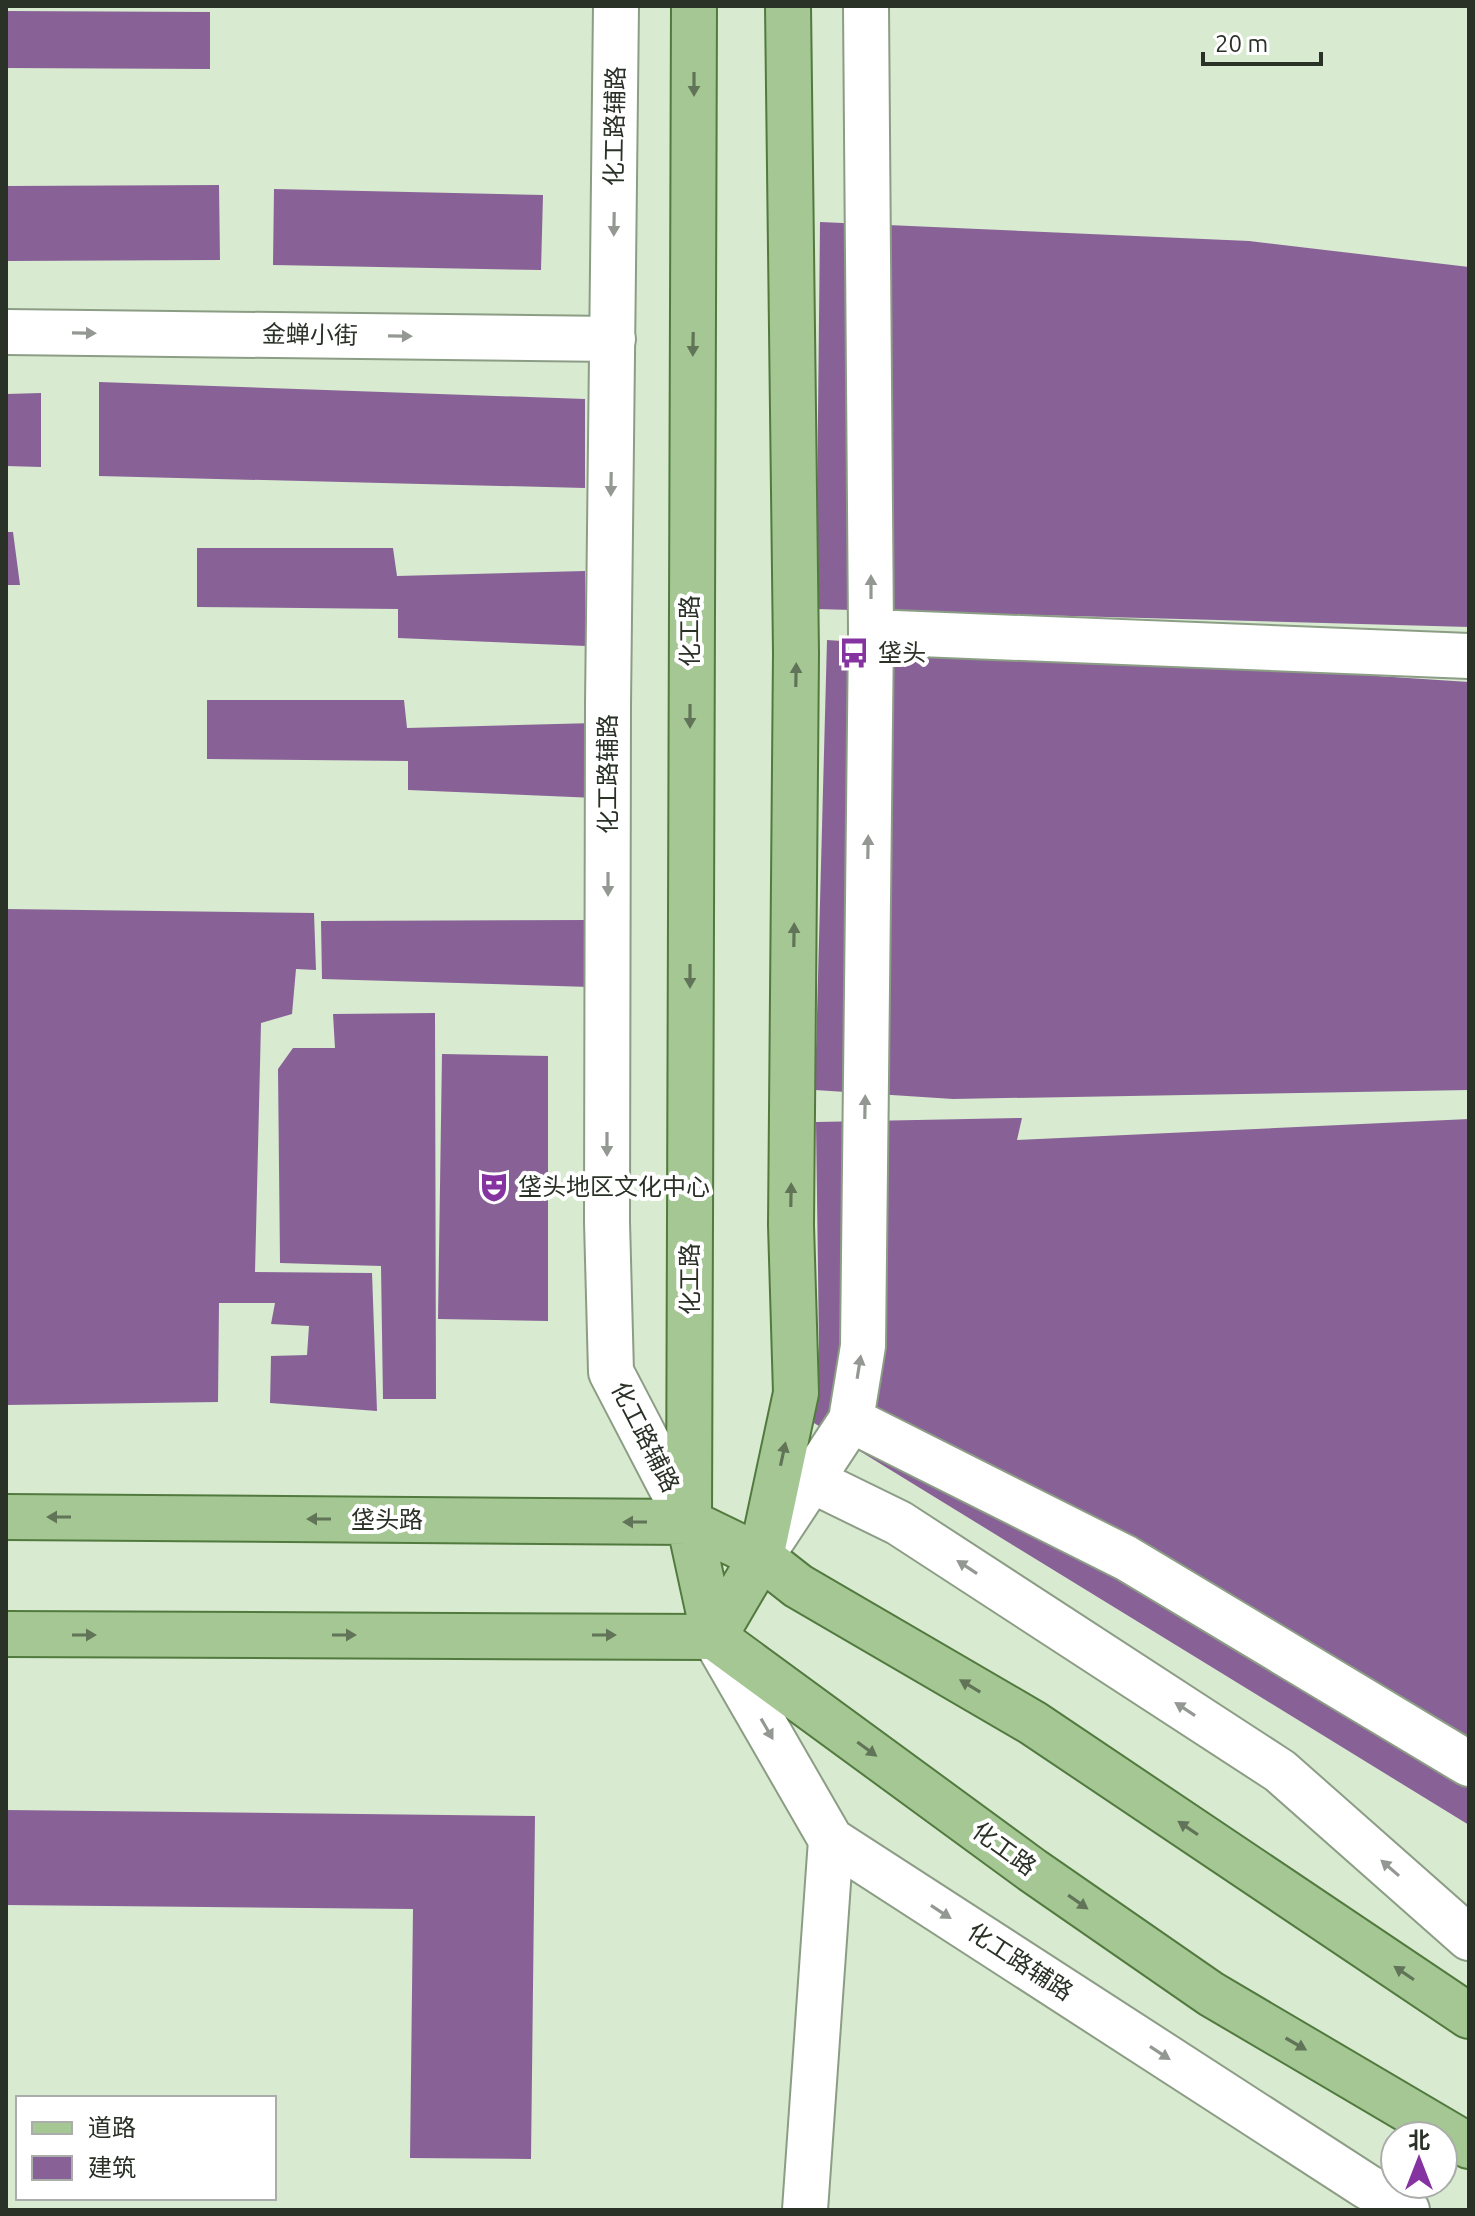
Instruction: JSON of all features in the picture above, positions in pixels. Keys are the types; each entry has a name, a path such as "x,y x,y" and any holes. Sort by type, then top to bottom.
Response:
{"main road":[{"name":"化工路","path":"694,6 689,1522 714,1637 1032,1870 1211,1994 1469,2146"},
{"path":"6,1634 714,1637 761,1557 796,1393 791,1225 796,653 788,6"},
{"name":"垡头路","path":"6,1517 689,1522 761,1557"},
{"path":"761,1557 798,1586 1033,1723 1469,2016"}],"street":[{"name":"化工路辅路","path":"616,6 608,783 607,1222 611,1372 689,1522"},
{"path":"761,1557 851,1420 863,1346 871,632 866,6"},
{"name":"金蝉小街","path":"6,332 613,339"},
{"path":"871,632 1469,656"},
{"path":"851,1420 1126,1558 1469,1764"},
{"path":"811,1480 899,1523 1280,1771 1469,1938"},
{"name":"化工路辅路","path":"714,1637 831,1840 1407,2210"},
{"path":"805,2210 831,1840"}],"building":[{"path":"6,11 210,12 210,69 6,68"},
{"path":"219,185 220,260 6,261 6,186"},
{"path":"274,189 543,195 541,270 273,265"},
{"path":"820,222 1249,241 1469,267 1469,627 816,609"},
{"path":"99,382 585,399 585,488 99,476"},
{"path":"41,393 41,467 6,466 6,394"},
{"path":"6,532 13,532 20,585 6,585"},
{"path":"197,548 393,548 397,576 585,571 586,646 398,638 398,609 197,607"},
{"path":"827,640 1469,682 1469,1090 953,1099 815,1090"},
{"path":"207,700 404,700 407,728 595,723 596,798 408,790 408,761 207,759"},
{"path":"6,909 314,913 316,970 296,969 292,1014 261,1023 255,1272 372,1273 377,1411 270,1403 271,1356 307,1355 309,1326 271,1324 275,1303 219,1303 218,1402 6,1405"},
{"path":"591,920 590,987 322,979 321,921"},
{"path":"435,1013 436,1399 383,1399 381,1266 280,1263 278,1069 293,1048 335,1048 333,1014"},
{"name":"垡头地区文化中心","path":"442,1054 548,1056 548,1321 438,1319"},
{"path":"1022,1118 1017,1140 1469,1119 1469,1825 814,1423 819,1346 816,1122"},
{"path":"6,1810 535,1816 531,2159 410,2158 413,1909 6,1905"}],"place":[{"name":"垡头","path":"854,653"},
{"name":"垡头地区文化中心","path":"494,1187"}]}
